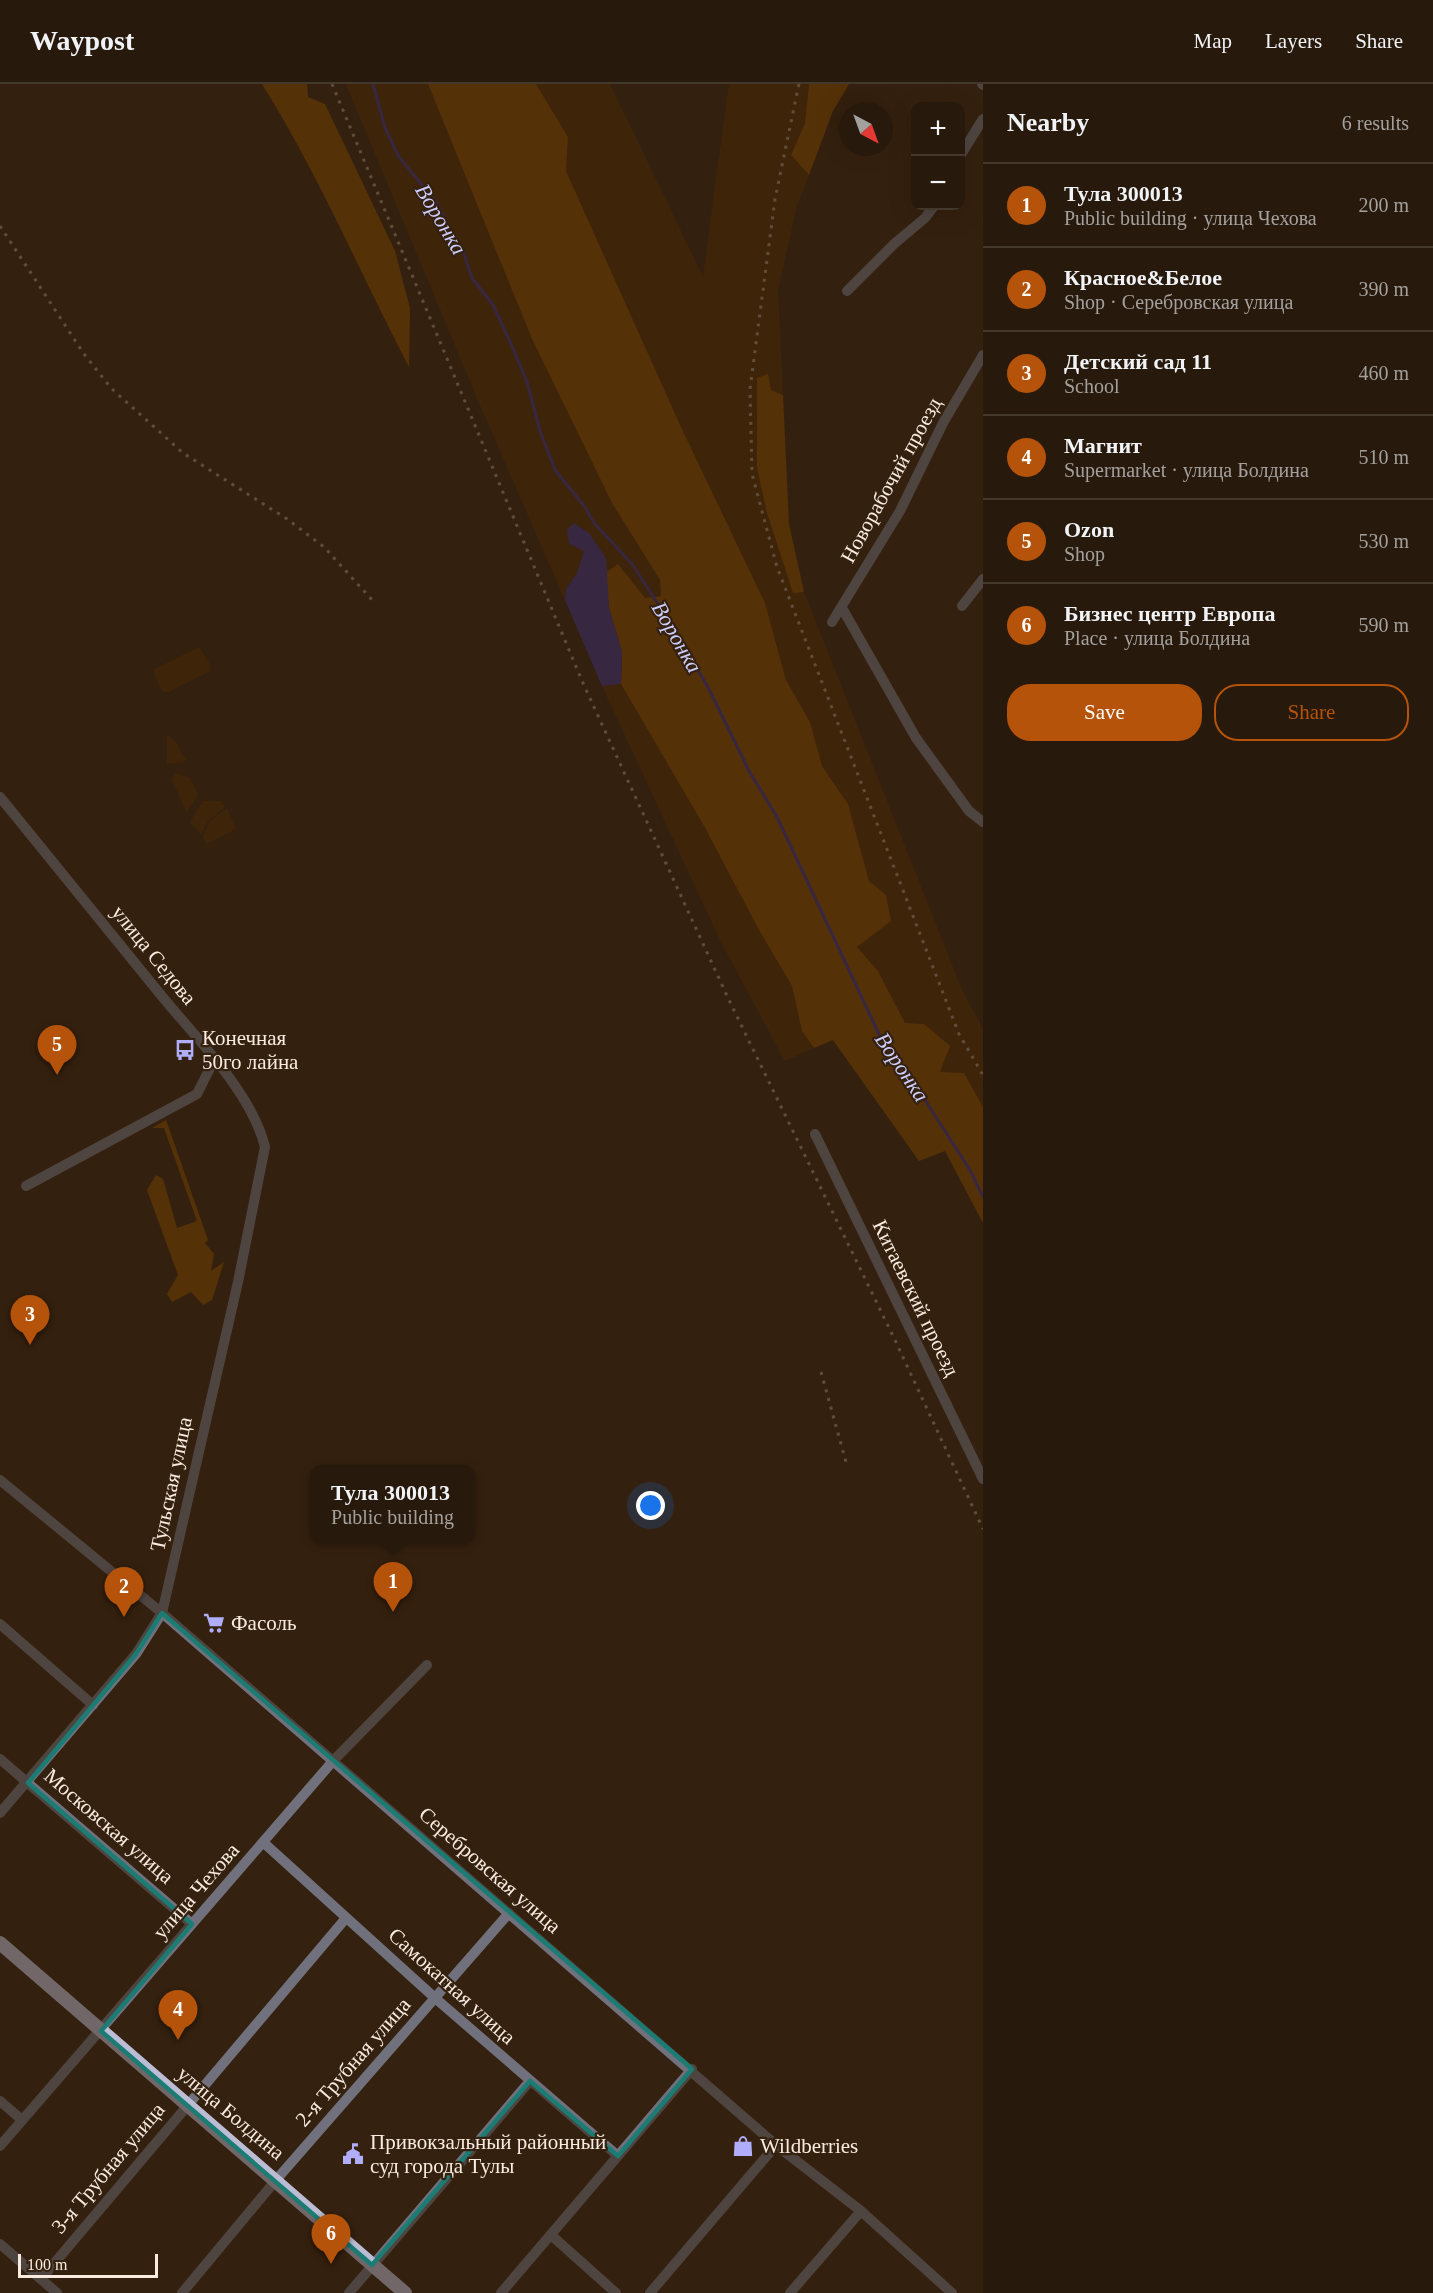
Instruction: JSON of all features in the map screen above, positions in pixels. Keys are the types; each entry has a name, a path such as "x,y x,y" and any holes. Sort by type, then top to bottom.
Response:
{"main road":[{"name":"улица Болдина","path":"0,1943 405,2293"}],"street":[{"path":"965,148 983,119"},
{"path":"847,291 931,210"},
{"name":"Новорабочий проезд","path":"832,622 900,511 938,432 983,355"},
{"path":"962,606 983,579"},
{"path":"842,608 916,738 969,811 983,822"},
{"name":"улица Седова","path":"0,797 214,1060 251,1112 261,1131 265,1147"},
{"path":"26,1186 197,1094 214,1060"},
{"name":"Китаевский проезд","path":"814,1134 983,1479"},
{"name":"Тульская улица","path":"0,1814 136,1654 162,1613 238,1282 265,1147"},
{"name":"Серебровская улица","path":"0,1481 162,1613 692,2069 776,2145 861,2211 952,2293"},
{"path":"0,1624 93,1705"},
{"name":"улица Чехова","path":"0,2146 333,1761 427,1665"},
{"name":"Московская улица","path":"0,1759 192,1924"},
{"name":"Самокатная улица","path":"264,1843 435,1998 618,2156"},
{"name":"2-я Трубная улица","path":"182,2293 276,2180 509,1913"},
{"name":"3-я Трубная улица","path":"41,2280 346,1918"},
{"path":"501,2293 692,2069"},
{"path":"349,2293 530,2081"},
{"path":"0,2101 22,2120"},
{"path":"650,2293 776,2145"},
{"path":"790,2293 861,2211"},
{"path":"551,2235 616,2293"},
{"path":"0,2244 57,2293"}],"highlighted area":[{"path":"162,1613 692,2069 618,2156 530,2081 372,2265 101,2031 192,1924 28,1783 136,1654"}],"shaded area":[{"path":"262,84 307,84 308,97 325,104 395,251 410,308 409,367 321,189"},
{"path":"346,84 428,84 532,339 612,503 660,580 661,596 645,598 618,564 605,573 606,558 589,533 577,573 566,589 565,600 477,398"},
{"path":"428,84 536,84 568,137 566,171 681,427 765,603 786,680 810,722 822,766 848,804 869,881 886,895 891,921 857,947 878,971 905,1023 924,1024 950,1046 940,1072 964,1073 983,1107 983,1223 945,1151 919,1161 833,1040 814,1048 802,1031 792,986 759,930 704,826 621,684 622,652 609,608 605,573 618,564 645,598 661,596 660,580 612,503 532,339"},
{"path":"536,84 610,84 703,277 729,84 809,84 805,123 791,155 809,175 797,205 778,290 783,395 771,390 757,378 757,468 767,513 793,592 804,592 962,990 983,1029 983,1107 964,1073 940,1072 924,1024 905,1023 878,971 857,947 891,921 886,895 869,881 848,804 822,766 810,722 786,680 765,603 681,427 566,171 568,137"},
{"path":"809,84 849,84 833,111 809,175 791,155 805,123"},
{"path":"768,374 771,390 783,395 789,524 804,592 793,593 767,513 757,468 757,378"},
{"path":"574,523 589,533 606,558 609,608 622,652 621,684 602,686 565,600 566,589 577,573 584,551 569,544 567,530"},
{"path":"199,647 211,666 210,671 168,692 162,691 153,670"},
{"path":"621,684 704,826 759,930 792,986 802,1031 814,1048 785,1061 721,942 602,686"},
{"path":"167,735 178,744 180,752 186,759 184,762 167,764"},
{"path":"176,773 190,778 198,794 187,813 172,779"},
{"path":"203,801 221,801 225,807 208,821 201,834 190,822"},
{"path":"227,808 236,829 206,844 203,837 210,821"},
{"path":"166,1120 208,1240 205,1243 214,1254 211,1271 224,1262 212,1300 203,1305 191,1292 172,1302 167,1294 178,1275 147,1190 156,1175 163,1179 177,1228 197,1221 164,1128 152,1128"}],"waterway":[{"name":"Воронка","path":"373,84 385,128 399,157 436,202 464,254 472,278 493,305 527,382 540,431 555,470 585,507 594,523 632,564 673,627 710,691 749,771 777,817 886,1049 916,1086 970,1170 983,1197"}],"railway":[{"path":"332,84 582,681 728,998 894,1338 983,1529"},
{"path":"799,84 775,199 750,389 752,474 777,567 959,1034 983,1075"},
{"path":"0,226 84,354 111,388 183,453 287,519 324,547 374,602"},
{"path":"821,1372 846,1462"}],"place":[{"name":"Конечная 50го лайна","path":"185,1050"},
{"name":"Ozon","path":"57,1075"},
{"name":"Детский сад 11","path":"30,1345"},
{"name":"Тула 300013","path":"393,1612"},
{"name":"Красное&Белое","path":"124,1617"},
{"name":"Фасоль","path":"214,1623"},
{"name":"Магнит","path":"178,2040"},
{"name":"Wildberries","path":"743,2146"},
{"name":"Привокзальный районный суд города Тулы","path":"353,2154"},
{"name":"Бизнес центр Европа","path":"331,2264"}]}
